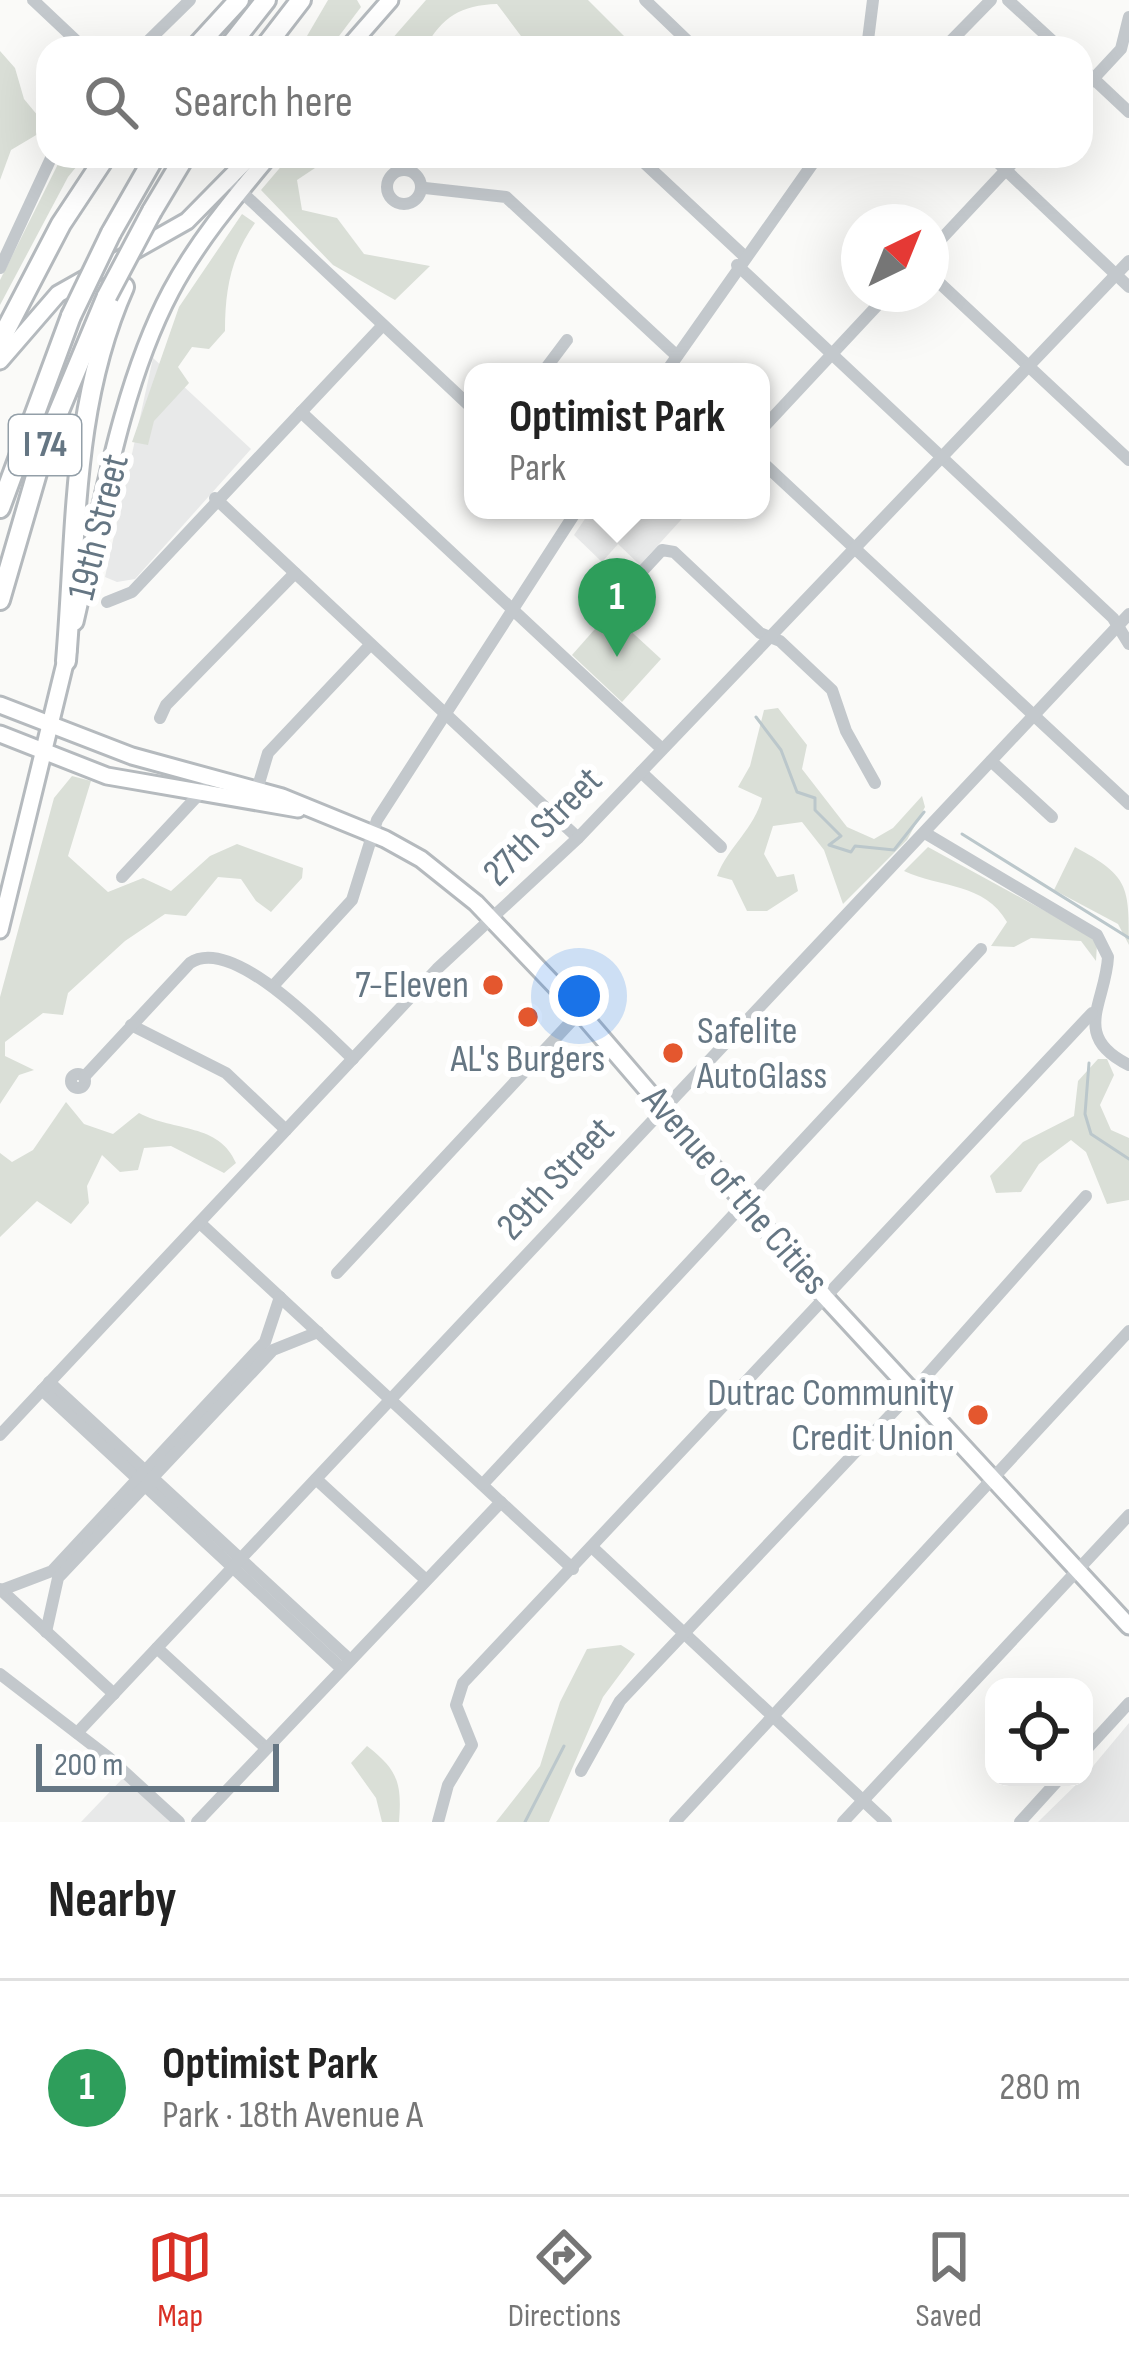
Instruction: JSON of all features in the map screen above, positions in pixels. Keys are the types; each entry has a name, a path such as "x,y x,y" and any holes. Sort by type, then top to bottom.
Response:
{"highway":[{"path":"206,36 239,0"},
{"path":"238,36 266,0"},
{"path":"273,36 301,0"},
{"path":"0,341 61,224 98,168"},
{"name":"I 74","path":"0,508 71,316 148,168"},
{"name":"I 74","path":"0,600 46,442 152,211 178,168"},
{"path":"64,668 85,414 115,292"}],"main road":[{"path":"358,36 390,0"},
{"path":"372,36 404,0"},
{"name":"19th Street","path":"0,930 145,351 175,284 245,168"},
{"name":"19th Street","path":"0,361 58,294 176,228 256,168"},
{"path":"64,668 62,702 80,728 208,786"},
{"name":"Avenue of the Cities","path":"0,705 208,786"},
{"name":"Avenue of the Cities","path":"0,734 96,772 208,786 302,809 371,833 421,859 494,918 825,1298 1129,1626"},
{"path":"35,793 53,774 96,772"}],"street":[{"path":"33,0 71,36"},
{"path":"645,0 682,36"},
{"path":"869,36 874,0"},
{"path":"956,36 991,0"},
{"path":"1008,0 1047,36"},
{"path":"152,36 184,2"},
{"path":"1129,17 1121,49 1094,78 1129,112"},
{"path":"0,268 46,168"},
{"path":"649,168 832,354 1117,627 1129,644"},
{"path":"672,363 806,168"},
{"path":"949,231 1006,170 1129,286"},
{"path":"235,187 464,401"},
{"path":"425,188 506,196 677,356"},
{"name":"27th Street","path":"0,1435 437,969 578,838 1129,262"},
{"path":"949,292 1129,460"},
{"path":"770,420 872,312"},
{"path":"107,602 132,592 215,498 383,325"},
{"path":"550,363 567,340"},
{"path":"301,412 662,749"},
{"path":"770,469 1129,804"},
{"path":"215,498 578,838"},
{"path":"273,986 352,900 371,833 571,519"},
{"path":"609,607 668,548 832,690 846,731 875,783"},
{"path":"160,718 295,573"},
{"name":"29th Street","path":"77,1732 1129,614"},
{"path":"256,796 268,753 370,645"},
{"path":"991,761 1052,817"},
{"path":"641,772 721,847"},
{"path":"122,877 208,786"},
{"path":"438,1822 448,1785 472,1745 456,1705 463,1683 1092,1013 1108,973 1106,950 1097,935 925,833"},
{"path":"483,1484 981,949"},
{"path":"84,1077 203,956 273,986 353,1059"},
{"path":"337,1273 580,1012"},
{"path":"1092,1013 1104,1047"},
{"path":"131,1025 226,1073 286,1130"},
{"path":"1066,1042 1104,1047 1129,1066"},
{"path":"581,1772 608,1716 913,1391 1086,1196"},
{"path":"200,1223 573,1569"},
{"path":"46,1632 58,1578 265,1342 280,1297"},
{"path":"675,1822 1129,1331"},
{"path":"114,1694 1,1589 52,1571 273,1349 318,1332"},
{"path":"45,1386 346,1664"},
{"path":"316,1479 426,1580"},
{"path":"197,1822 501,1502"},
{"path":"844,1822 1129,1515"},
{"path":"593,1548 886,1822"},
{"path":"157,1648 266,1748"},
{"path":"0,1674 77,1732 179,1822"},
{"path":"1093,1741 1129,1703"},
{"path":"1019,1822 1053,1786"}],"shaded area":[{"path":"328,0 357,0 361,7 339,36 307,36"},
{"path":"426,0 588,0 624,36 521,36 497,4 454,15 433,36 394,36"},
{"path":"0,51 15,68 24,99 36,114 36,135 11,150 0,180"},
{"path":"56,168 75,168 0,305 0,280"},
{"path":"280,168 315,168 297,180 302,210 337,218 364,254 430,266 395,300 333,265 261,190"},
{"path":"242,214 255,223 231,274 225,331 209,349 192,347 178,367 189,383 154,421 148,445 132,442 179,307"},
{"path":"153,358 251,449 135,579 117,582 105,577"},
{"path":"585,519 682,519 640,565 618,544 602,562 574,535"},
{"path":"610,612 661,659 622,702 572,655"},
{"path":"778,708 807,745 802,769 847,827 874,839 893,828 922,796 925,807 907,840 843,904 824,850 802,822 773,826 764,854 777,877 794,874 798,891 767,911 747,911 732,880 717,876 759,809 762,798 738,787 750,766 764,710"},
{"path":"72,776 91,781 68,856 108,892 143,878 171,891 210,856 237,844 303,868 302,878 271,912 256,901 241,879 218,877 186,916 165,914 125,941 68,993 63,1015 43,1013 5,1042 5,1056 34,1070 19,1075 0,1104 0,997 54,798"},
{"path":"928,847 1089,935 1097,944 1096,961 1081,941 1031,938 1014,947 991,946 1007,922 998,909 974,893 904,871"},
{"path":"1075,847 1106,866 1122,885 1129,945 1118,924 1054,890"},
{"path":"1098,1059 1107,1059 1114,1075 1100,1105 1111,1130 1129,1138 1129,1200 1107,1204 1086,1152 1071,1140 1039,1164 1021,1192 996,1193 990,1176 1023,1142 1074,1116 1078,1081"},
{"path":"66,1102 84,1124 113,1134 139,1113 207,1135 219,1141 236,1163 224,1173 171,1146 144,1148 138,1170 120,1172 102,1155 87,1186 89,1203 71,1224 37,1201 0,1237 0,1153 12,1162 33,1150"},
{"path":"621,1645 635,1654 603,1697 549,1822 496,1822 540,1766 560,1702 587,1649"},
{"path":"1129,1723 1129,1822 1038,1822 1075,1786 1093,1786 1093,1766"},
{"path":"367,1746 396,1778 399,1822 382,1822 376,1798 351,1763"},
{"path":"124,1777 170,1822 81,1822"}],"waterway":[{"path":"756,717 781,750 797,792 815,798 815,810 841,836 829,845 851,852 855,846 894,850 924,812"},
{"path":"962,834 1129,938"},
{"path":"1089,1063 1085,1114 1091,1134 1129,1159"},
{"path":"525,1822 564,1746"}],"place":[{"name":"Optimist Park","path":"617,657"},
{"name":"7-Eleven","path":"493,985"},
{"name":"AL's Burgers","path":"528,1017"},
{"name":"Safelite AutoGlass","path":"673,1053"},
{"name":"Dutrac Community Credit Union","path":"978,1415"}]}
